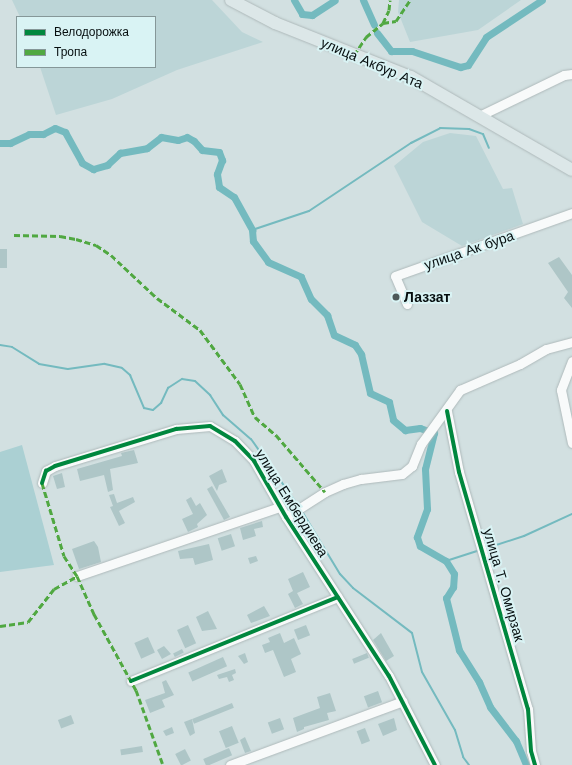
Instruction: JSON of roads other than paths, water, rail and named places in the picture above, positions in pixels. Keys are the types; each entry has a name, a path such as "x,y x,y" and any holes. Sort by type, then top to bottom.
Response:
{"main road":[{"name":"улица Акбур Ата","path":"231,0 275,23 411,77 572,170"}],"street":[{"path":"479,116 564,75 572,74"},
{"name":"улица Ак бура","path":"407,304 395,276 572,213"},
{"path":"286,517 325,492 343,484 361,479 402,474 412,466 427,435 437,421 447,411 451,400 460,390 520,364 546,348 572,342"},
{"path":"572,361 561,390 572,443"},
{"name":"улица Т. Омирзак","path":"447,411 459,472 528,708 531,751 535,765"},
{"name":"улица Ембердиева","path":"42,483 46,472 56,466 176,429 205,425 218,429 248,452 286,517 403,701 436,765"},
{"name":"улица Ембердиева","path":"77,576 280,507"},
{"path":"131,681 338,597"},
{"path":"230,765 403,701"}],"waterway":[{"path":"294,0 302,14 312,15 335,0"},
{"path":"363,0 374,25"},
{"path":"377,33 391,51 412,51 460,67 468,65 486,37 542,0"},
{"path":"0,143 10,143 29,134 43,134 55,128 65,132 82,163 93,169 107,165 120,153 147,148 161,137 178,140 187,137 194,141 202,150 219,152 222,160 217,174 219,187 234,197 252,230 253,241 268,262 301,277 311,299 327,315 334,335 355,345 361,354 370,393 389,402 393,420 405,430 420,428 434,433 425,469 427,509 417,537 420,546 446,561 454,574 453,587 446,598 459,650 479,682 490,707 516,741 526,765"},
{"path":"252,230 309,211 411,143 440,128 469,129 483,134 489,148"},
{"path":"0,345 12,347 39,364 68,369 105,364 122,368 130,375 144,408 153,410 161,403 168,388 182,379 195,381 210,395 223,415 251,439 297,504"},
{"path":"303,513 340,574 353,588 412,633 422,672 455,730 463,757 469,765"},
{"path":"484,549 524,536 572,514"},
{"path":"446,561 479,550"}],"place":[{"name":"Лаззат","path":"396,297"}]}
